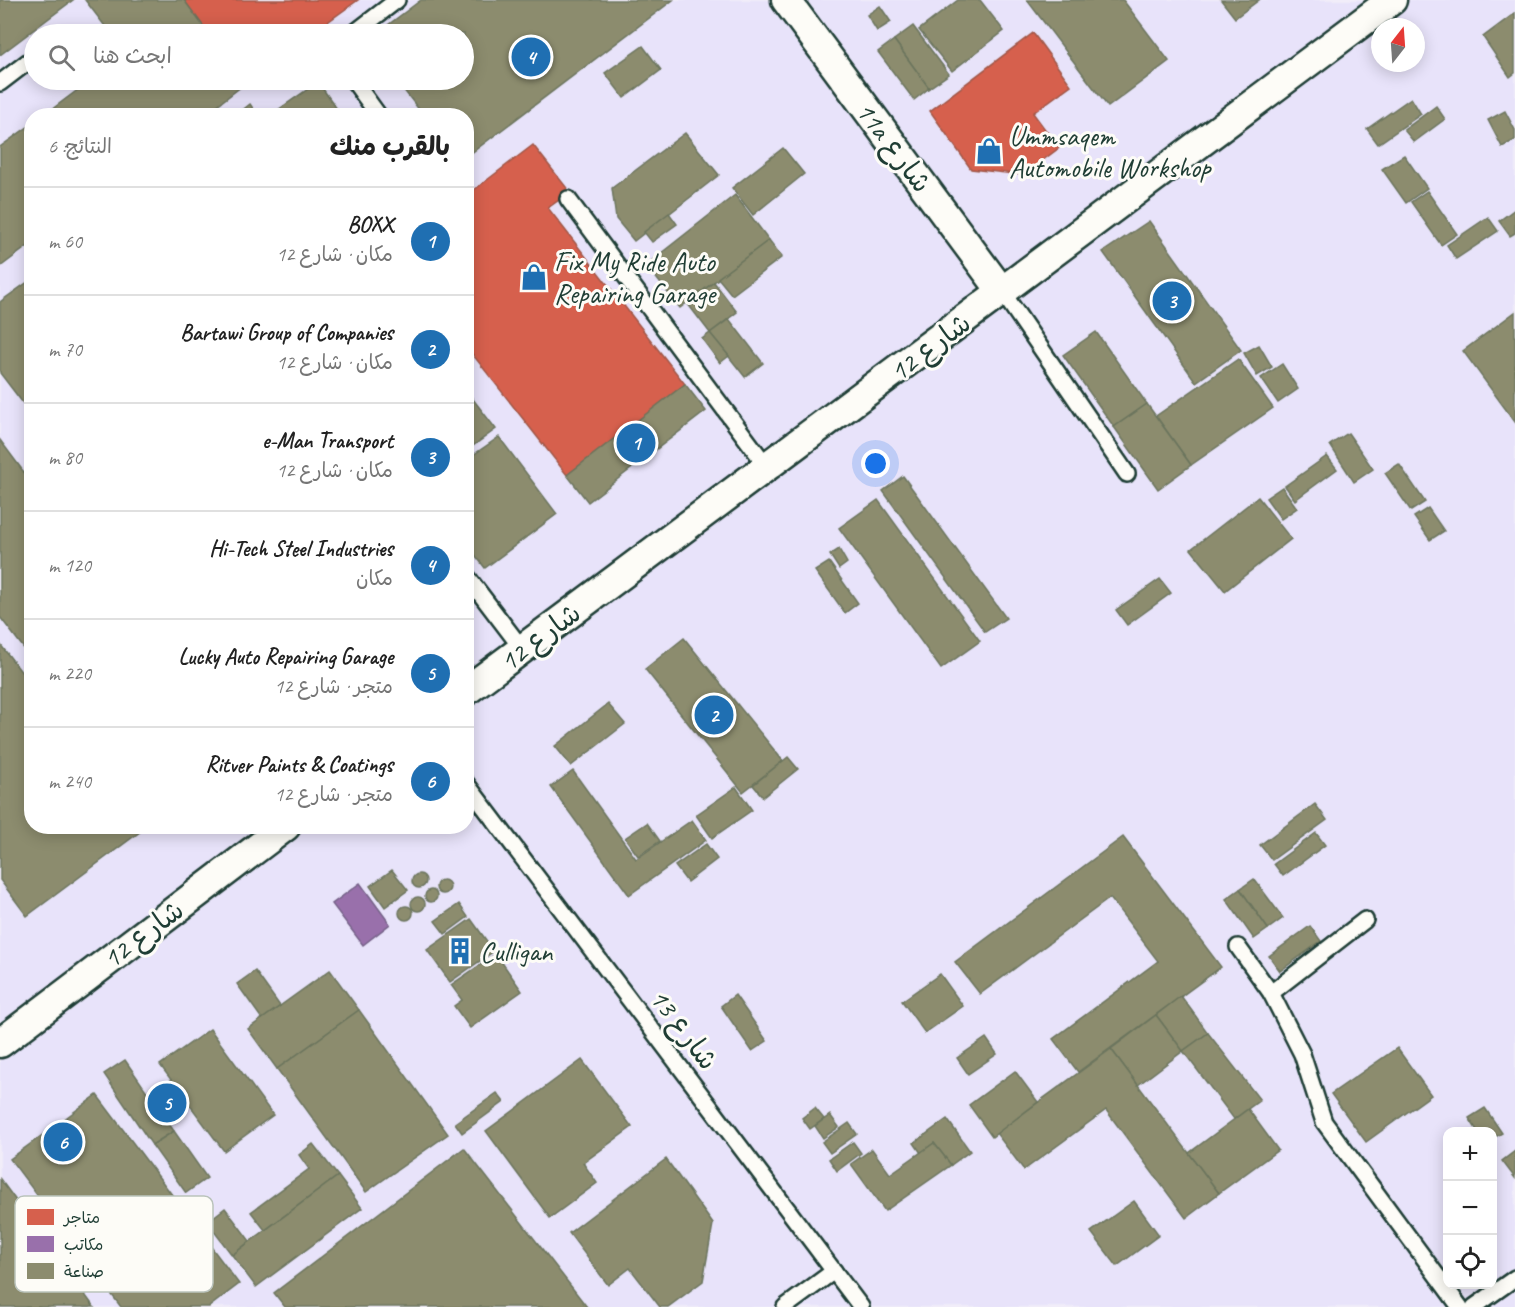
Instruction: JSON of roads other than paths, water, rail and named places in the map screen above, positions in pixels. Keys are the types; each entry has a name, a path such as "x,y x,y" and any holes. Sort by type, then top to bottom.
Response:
{"street":[{"name":"11a شارع","path":"786,0 1003,293"},
{"name":"شارع 12","path":"474,686 1003,293 1392,0"},
{"name":"شارع 12","path":"0,1042 275,834"}],"lane":[{"path":"366,24 397,0"},
{"path":"0,83 24,65"},
{"path":"360,90 373,108"},
{"path":"567,199 768,468"},
{"path":"1003,293 1127,474"},
{"path":"474,586 523,650"},
{"name":"شارع 13","path":"474,794 861,1307"},
{"path":"1270,993 1365,920"},
{"path":"1238,947 1270,993 1308,1066 1324,1122 1460,1307"},
{"path":"785,1307 834,1271"},
{"path":"1474,1307 1515,1278"}],"place":[{"name":"Hi-Tech Steel Industries","path":"531,57"},
{"name":"Ummsaqem Automobile Workshop","path":"989,151"},
{"name":"Fix My Ride Auto Repairing Garage","path":"534,277"},
{"name":"e-Man Transport","path":"1172,301"},
{"name":"BOXX","path":"636,443"},
{"name":"Bartawi Group of Companies","path":"714,715"},
{"name":"Culligan","path":"460,951"},
{"name":"Lucky Auto Repairing Garage","path":"167,1103"},
{"name":"Ritver Paints & Coatings","path":"63,1142"}]}
